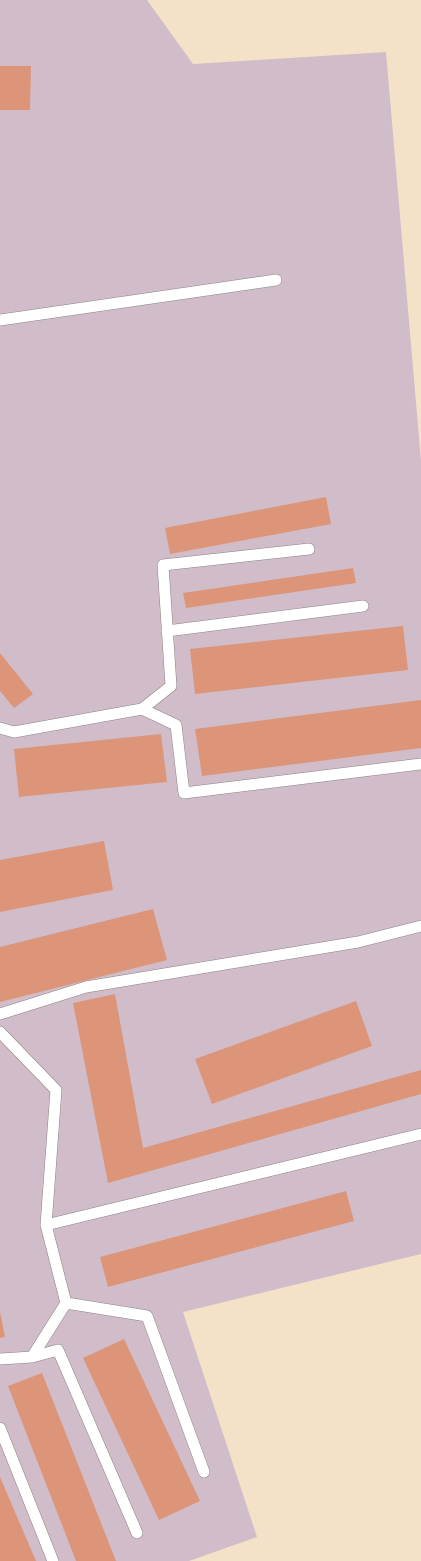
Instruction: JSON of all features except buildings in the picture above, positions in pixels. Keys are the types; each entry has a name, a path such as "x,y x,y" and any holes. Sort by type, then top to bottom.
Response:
{"lane":[{"path":"0,320 276,280"},
{"path":"0,728 14,732 142,708 171,686 163,565 309,549"},
{"path":"167,630 363,606"},
{"path":"142,708 176,725 184,793 421,764"},
{"path":"0,1014 86,987 358,942 421,926"},
{"path":"0,1032 56,1090 46,1225 66,1303 32,1357"},
{"path":"46,1225 421,1134"},
{"path":"66,1303 147,1316 204,1472"},
{"path":"0,1359 32,1357 58,1350 137,1533"},
{"path":"0,1428 53,1561"}],"shaded area":[{"path":"0,0 147,0 193,64 386,52 421,461 421,1254 183,1312 257,1537 189,1561 0,1561"}]}
